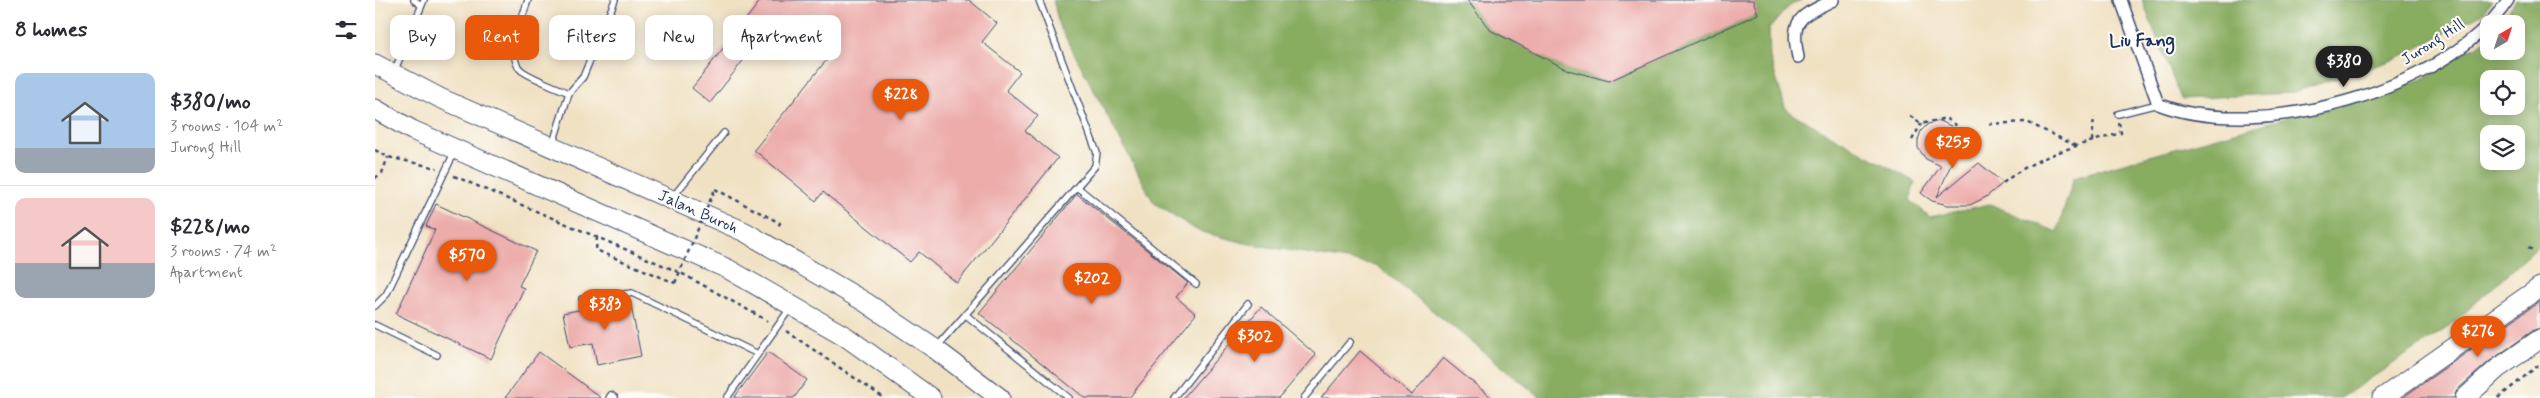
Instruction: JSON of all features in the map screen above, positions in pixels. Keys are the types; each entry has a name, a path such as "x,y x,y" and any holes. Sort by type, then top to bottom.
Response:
{"main road":[{"name":"Jalan Buroh","path":"375,64 440,98 745,232 865,302 935,349 1000,398"},
{"path":"375,109 412,130 728,269 845,336 931,398"},
{"path":"2383,398 2540,287"},
{"path":"2404,398 2424,382 2474,334"},
{"path":"2455,398 2540,339"},
{"path":"2465,398 2497,370"}],"street":[{"path":"1798,57 1793,34 1797,22 1808,13 1833,0"},
{"path":"2121,0 2158,104"},
{"name":"Jurong Hill","path":"2158,104 2179,112 2236,118 2300,112 2357,99 2412,77 2466,44 2499,15 2508,0"}],"lane":[{"path":"393,74 423,3 414,0"},
{"path":"528,0 514,46 515,60 521,70 569,93"},
{"path":"551,147 569,93 583,77 615,0"},
{"path":"935,349 1095,166 1097,153 1039,0"},
{"path":"2118,114 2158,104"},
{"path":"671,200 724,133"},
{"path":"375,306 386,295 456,149"},
{"path":"1077,187 1196,284"},
{"path":"582,299 632,293 758,354"},
{"path":"1174,398 1248,304"},
{"path":"727,398 792,306"},
{"path":"966,314 1069,398"},
{"path":"375,325 437,355"},
{"path":"1304,398 1350,342"},
{"path":"609,398 611,395 615,398"}],"path":[{"path":"2003,183 2023,166 2075,146 2121,133 2118,114"},
{"path":"1910,116 1921,124"},
{"path":"2092,141 2094,116"},
{"path":"1912,140 1921,124 1946,118 1961,128"},
{"path":"1989,124 2027,122 2075,146"},
{"path":"375,150 388,158 431,165 681,273 777,326 884,398"},
{"path":"375,178 382,174 388,158"},
{"path":"597,237 596,250 675,283 715,189 780,223 777,228"},
{"path":"2528,248 2534,250"},
{"path":"2498,398 2540,364"}],"green space":[{"path":"1053,0 1467,0 1490,30 1568,70 1609,81 1758,14 1753,0 1801,0 1788,7 1769,29 1770,58 1786,110 1915,182 1910,200 1930,217 1990,204 2057,232 2074,177 2421,80 2480,44 2480,60 2525,60 2525,15 2506,15 2516,0 2540,0 2540,245 2450,326 2341,398 1541,398 1376,265 1245,243 1198,231 1154,203 1059,25"},
{"path":"2142,0 2492,0 2483,13 2397,59 2290,93 2181,99"}],"building":[{"path":"761,0 969,0 997,23 982,42 1020,72 1006,90 1038,116 1025,131 1058,158 957,283 919,252 910,262 823,192 816,201 754,150 827,60 841,60 841,15 749,15"},
{"path":"1467,0 1753,0 1758,14 1609,81 1568,70 1490,30"},
{"path":"723,48 723,60 744,60 710,103 692,88"},
{"path":"1940,121 1951,126 1959,136 1959,145 1937,197 1979,163 2003,183 1986,197 1970,205 1948,205 1932,201 1921,193 1941,166 1926,159 1918,148 1918,140 1921,131 1928,124"},
{"path":"1077,194 1188,283 1176,297 1196,314 1129,398 1085,398 979,313"},
{"path":"436,204 536,251 519,286 524,288 491,359 396,314 435,230 426,226"},
{"path":"630,300 641,356 597,365 593,343 570,347 563,313"},
{"path":"2540,301 2540,328 2534,330 2490,361 2457,390 2454,398 2402,398"},
{"path":"1261,307 1316,355 1279,398 1183,398"},
{"path":"1360,351 1412,395 1443,358 1492,398 1321,398"},
{"path":"539,352 576,379 601,398 505,398"},
{"path":"768,352 807,380 794,398 734,398"}],"district":[{"name":"Liu Fang","path":"2142,41"}]}
